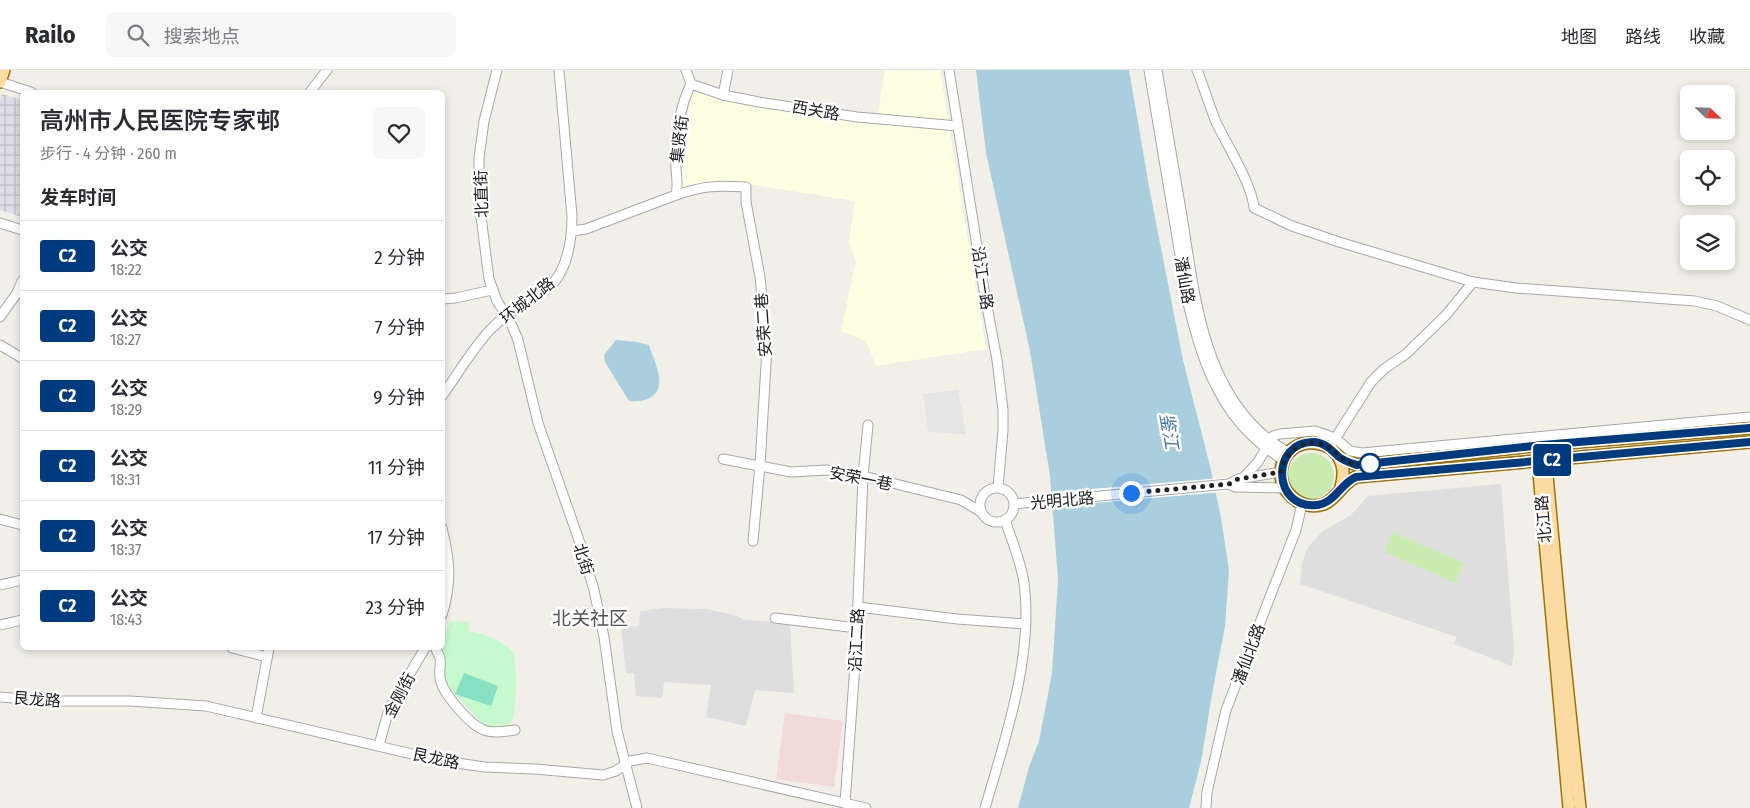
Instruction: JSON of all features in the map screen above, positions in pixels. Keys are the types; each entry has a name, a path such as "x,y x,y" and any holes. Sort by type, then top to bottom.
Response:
{"main road":[{"path":"0,82 4,70"},
{"path":"1339,457 1357,465 1542,440 1750,428"},
{"path":"1699,432 1700,446"},
{"name":"北江路","path":"1542,440 1542,461 1569,808"},
{"name":"光明北路","path":"1285,462 1296,447 1313,442 1332,443"},
{"path":"1285,462 1284,488 1289,495 1302,504 1310,506 1324,504 1335,496 1349,480 1356,477 1750,442"},
{"path":"1332,443 1343,467 1344,477 1341,487"},
{"name":"北江路","path":"1542,461 1580,808"}],"street":[{"path":"312,90 327,70"},
{"name":"北直街","path":"496,70 484,121 479,158 481,213 486,266 492,290 506,316"},
{"name":"环城北路","path":"445,392 485,336 506,316 553,284 567,255 572,231 559,70"},
{"path":"686,70 691,84"},
{"path":"723,95 728,70"},
{"name":"沿江一路","path":"949,70 997,360 1003,410 998,488"},
{"name":"潘仙路","path":"1149,70 1196,340 1220,393 1247,430 1267,444"},
{"name":"潘仙路","path":"1157,70 1202,330 1214,365 1230,394 1267,444 1285,462"},
{"path":"1197,70 1216,121 1252,198 1254,208 1292,226 1473,282 1516,288 1702,302 1717,306 1750,320"},
{"path":"0,82 25,90"},
{"name":"西关路","path":"691,84 723,95 857,117 958,126"},
{"name":"集贤街","path":"676,195 676,148 682,112 691,84"},
{"name":"安荣二巷","path":"676,195 699,187 719,185 746,187 746,202 760,277 767,348 760,465"},
{"path":"572,231 583,230 676,195"},
{"path":"0,223 20,229"},
{"path":"1332,443 1371,382 1384,369 1406,354 1446,315 1473,282"},
{"path":"0,317 20,286"},
{"path":"445,299 459,298 492,290"},
{"name":"北街","path":"506,316 518,340 538,423 581,546 594,590 604,637 617,731 637,808"},
{"path":"0,345 20,357"},
{"path":"1243,478 1258,462 1273,436 1305,430 1324,433 1332,443 1350,451 1362,453 1542,440 1750,417"},
{"name":"沿江二路","path":"845,803 857,628 863,476 868,425"},
{"name":"安荣一巷","path":"723,459 791,472 838,471 961,500"},
{"name":"光明北路","path":"1014,504 1229,484 1285,462"},
{"path":"753,541 760,465"},
{"name":"光明北路","path":"1229,484 1235,486 1284,488"},
{"path":"992,488 998,488 1011,494 1014,504 1012,513 1000,522 989,521 981,512 961,500 983,494 992,488"},
{"path":"981,512 980,503 983,494"},
{"name":"潘仙北路","path":"1206,808 1226,710 1296,530 1302,504"},
{"path":"0,519 20,524"},
{"path":"985,808 1012,708 1026,624 1024,581 1005,520"},
{"path":"445,544 450,571 449,590 445,604"},
{"path":"0,585 20,580"},
{"path":"858,607 957,619 1026,624"},
{"path":"775,618 857,628"},
{"path":"1,621 20,620"},
{"path":"250,650 268,652 256,718"},
{"name":"金刚街","path":"379,746 388,710 424,650"},
{"path":"436,650 440,658 440,678 443,687 467,718 479,728 488,732 515,730"},
{"name":"艮龙路","path":"0,697 47,701 130,701 198,705 442,761 486,767 604,775 616,771 634,760 652,759 866,808"}],"shaded area":[{"path":"885,70 940,70 986,349 876,366 866,341 841,331 856,261 849,243 855,201 748,184 703,182 692,188 680,188 683,146 692,92 876,125"},
{"path":"2,94 20,99 20,216 0,210 0,100"},
{"path":"958,390 966,434 928,432 923,394"},
{"path":"1501,484 1514,650 1512,666 1454,644 1457,637 1300,584 1301,566 1308,547 1323,531 1351,515 1368,496"},
{"path":"664,608 706,609 734,615 745,620 790,623 794,693 755,690 746,726 706,717 711,685 664,682 662,698 636,696 634,673 626,673 621,628 639,626 640,611"},
{"path":"785,713 843,721 834,787 776,779"}],"green space":[{"path":"1306,453 1316,453 1330,463 1334,476 1330,489 1324,495 1316,499 1306,499 1292,489 1288,481 1288,471 1298,457"},
{"path":"1392,532 1464,563 1455,583 1384,552"},
{"path":"452,621 469,622 469,632 493,638 505,645 513,653 516,665 516,695 513,718 509,725 485,726 449,688 444,675 439,650 445,650 445,630 449,627 449,623"},
{"path":"464,673 498,686 491,706 455,694"}],"water":[{"name":"鉴江","path":"976,70 1129,70 1150,192 1183,360 1211,470 1229,570 1225,626 1201,762 1189,808 1018,808 1029,767 1039,741 1052,673 1058,580 1050,476 1030,351 986,153"},
{"path":"616,340 649,345 659,376 658,390 650,398 629,401 605,362 604,355"}],"pier":[{"path":"1232,477 1233,491 1035,508 1034,494"}],"bus line":[{"name":"C2","path":"1750,428 1542,445 1357,465 1339,457 1330,448 1313,442 1296,447 1289,453 1284,461 1281,472 1284,488 1289,495 1302,504 1310,506 1324,504 1335,496 1349,480 1356,477 1750,442"}],"district":[{"name":"北关社区","path":"590,618"}],"route":[{"path":"1131,493 1229,484 1238,479 1255,475 1281,472 1284,461 1289,453 1296,447 1313,442 1330,448 1339,457 1357,465 1370,464"}]}
